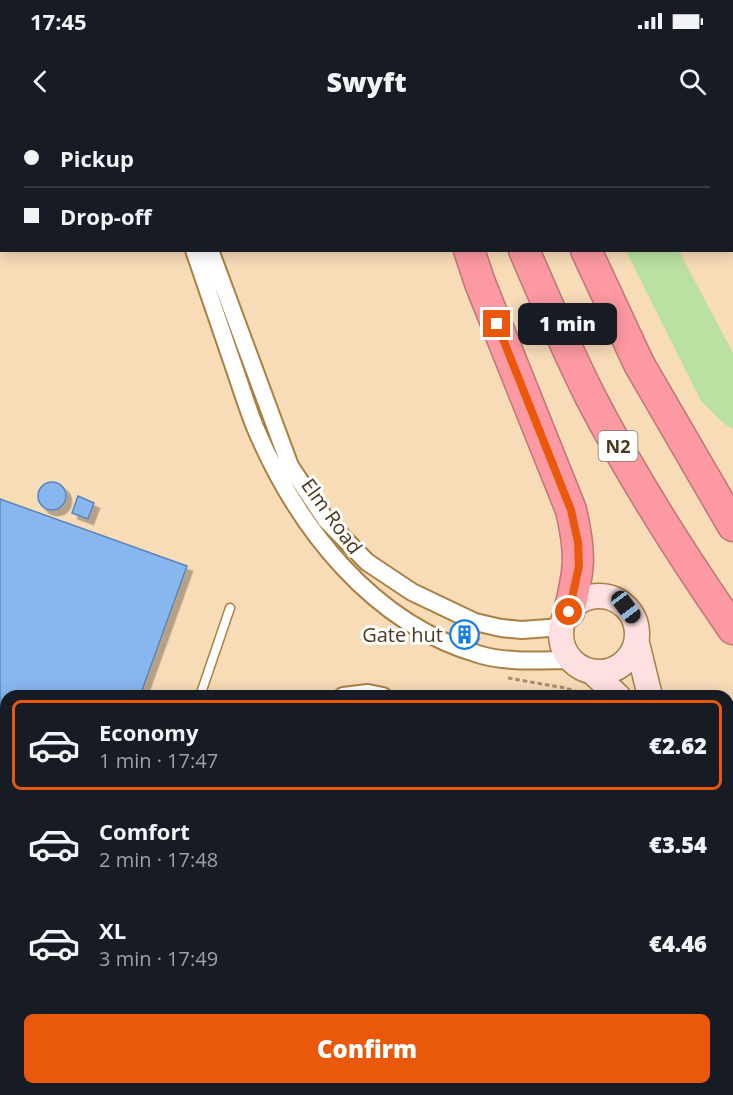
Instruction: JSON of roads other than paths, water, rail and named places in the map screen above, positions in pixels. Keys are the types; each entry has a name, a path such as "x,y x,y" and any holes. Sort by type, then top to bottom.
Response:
{"highway":[{"path":"470,252 571,510 578,542 579,566 565,619"},
{"name":"N2","path":"525,252 544,298 596,406 690,567 733,629"},
{"path":"587,252 639,364 733,526"}],"main road":[{"path":"611,690 565,650 561,639 565,619 578,603 590,597 603,596 615,600 626,607 634,617 637,643 649,690"},
{"path":"581,666 602,672 613,670 632,655 637,643"}],"street":[{"name":"Elm Road","path":"195,252 255,427 284,485 310,529 349,575 397,615 435,637 459,647 503,659 581,666"},
{"name":"Elm Road","path":"211,252 290,466 326,520 367,562 412,592 475,622 522,630 565,619"}],"lane":[{"path":"202,690 230,608"}],"place":[{"name":"Gate hut","path":"464,634"}]}
